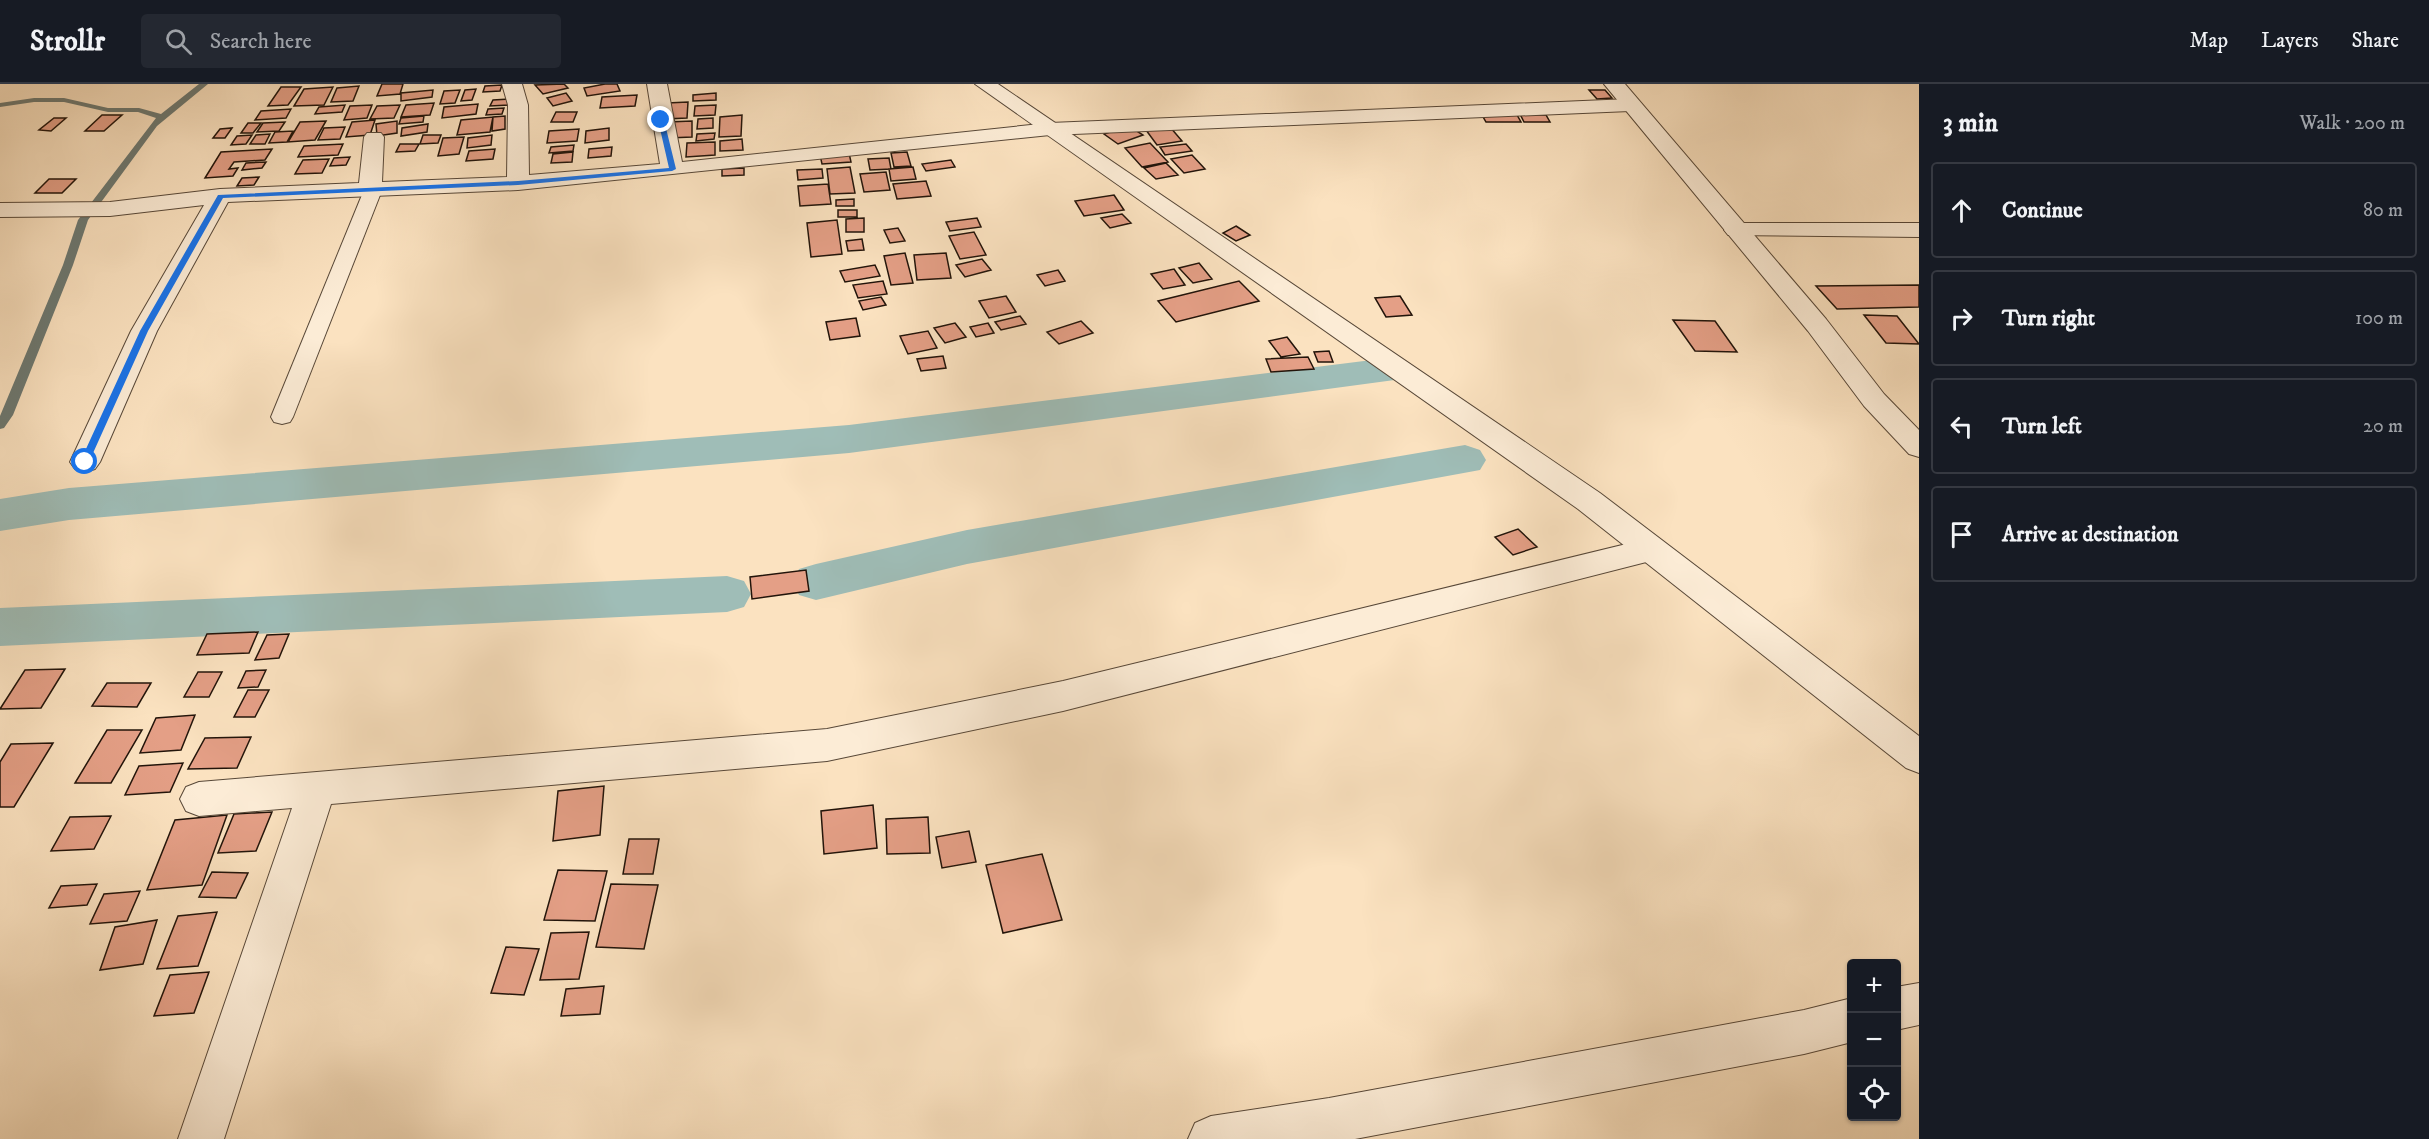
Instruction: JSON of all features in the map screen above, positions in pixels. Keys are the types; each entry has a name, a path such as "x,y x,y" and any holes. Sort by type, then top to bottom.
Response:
{"street":[{"path":"512,84 518,105 518,183"},
{"path":"657,84 672,169"},
{"path":"986,84 1589,501 1919,757"},
{"path":"1614,84 1817,325 1874,400 1919,447"},
{"path":"0,210 110,209 220,196 518,183 1050,129 1630,105"},
{"path":"372,190 374,137"},
{"path":"85,462 144,331 220,196"},
{"path":"1736,230 1919,230"},
{"path":"199,799 827,745 1063,696 1652,550"},
{"path":"201,1139 317,789"},
{"path":"1901,1008 1919,1004"},
{"path":"1211,1139 1340,1119 1803,1032 1847,1021"}],"lane":[{"path":"282,417 372,190"}],"building":[{"path":"382,84 403,84 400,94 377,96"},
{"path":"564,84 568,88 543,94 535,85"},
{"path":"617,84 620,91 587,96 584,88"},
{"path":"502,85 500,91 483,92 485,86"},
{"path":"359,86 353,101 331,102 337,88"},
{"path":"281,87 301,87 288,105 268,106"},
{"path":"333,87 324,105 294,106 304,89"},
{"path":"476,89 472,100 461,101 465,90"},
{"path":"433,90 432,97 401,101 401,93"},
{"path":"460,90 455,103 440,104 444,91"},
{"path":"1589,90 1605,90 1612,98 1597,99"},
{"path":"566,93 572,101 553,106 547,98"},
{"path":"716,93 716,100 693,101 693,95"},
{"path":"637,95 635,106 600,108 602,97"},
{"path":"510,99 509,105 490,106 493,100"},
{"path":"688,102 687,118 665,119 667,103"},
{"path":"434,103 430,115 401,117 406,105"},
{"path":"478,104 476,114 442,118 444,107"},
{"path":"345,105 342,112 315,114 319,107"},
{"path":"372,105 367,118 344,120 350,106"},
{"path":"400,105 394,118 370,119 377,106"},
{"path":"716,105 715,115 694,116 695,106"},
{"path":"504,108 502,114 486,115 488,109"},
{"path":"291,109 286,118 255,120 261,111"},
{"path":"556,112 577,112 573,122 551,122"},
{"path":"1520,114 1546,115 1550,122 1524,122"},
{"path":"102,115 122,115 104,131 85,131"},
{"path":"742,115 741,136 719,137 720,117"},
{"path":"1482,115 1517,115 1521,122 1486,122"},
{"path":"424,116 423,122 399,124 401,118"},
{"path":"505,116 505,129 492,131 493,117"},
{"path":"493,117 490,132 457,135 461,120"},
{"path":"54,118 66,118 51,131 39,130"},
{"path":"713,118 713,128 697,129 698,119"},
{"path":"375,120 370,135 346,137 352,122"},
{"path":"326,121 315,140 288,142 300,122"},
{"path":"397,121 397,133 377,136 376,124"},
{"path":"692,121 692,137 668,138 668,122"},
{"path":"285,122 279,131 257,132 263,123"},
{"path":"248,123 261,123 253,133 241,133"},
{"path":"428,124 427,132 401,136 402,128"},
{"path":"1129,126 1143,135 1118,144 1104,134"},
{"path":"345,127 340,139 318,140 324,128"},
{"path":"1170,127 1182,141 1157,145 1146,130"},
{"path":"232,128 225,138 213,138 220,129"},
{"path":"609,128 609,140 585,143 586,131"},
{"path":"579,129 577,141 547,143 549,131"},
{"path":"293,131 287,142 269,143 275,132"},
{"path":"715,133 714,139 696,141 697,134"},
{"path":"270,134 265,144 250,144 256,135"},
{"path":"252,135 246,144 231,145 237,136"},
{"path":"423,135 441,135 438,143 420,144"},
{"path":"492,135 491,145 467,148 468,138"},
{"path":"464,137 459,154 438,156 443,138"},
{"path":"742,139 743,150 720,151 720,141"},
{"path":"715,142 715,155 686,157 687,143"},
{"path":"1150,143 1168,162 1142,167 1125,148"},
{"path":"343,144 338,155 298,157 304,146"},
{"path":"400,144 419,144 415,151 396,152"},
{"path":"1186,144 1192,151 1165,155 1160,147"},
{"path":"574,145 573,151 549,153 551,147"},
{"path":"612,147 611,156 588,158 589,149"},
{"path":"272,149 265,160 234,162 229,169 238,168 233,176 205,178 221,152"},
{"path":"495,149 493,159 466,161 469,151"},
{"path":"573,152 572,162 551,163 553,154"},
{"path":"907,152 911,166 894,167 891,153"},
{"path":"849,153 851,162 822,164 820,155"},
{"path":"1192,155 1205,169 1184,173 1171,159"},
{"path":"350,157 346,165 330,166 334,158"},
{"path":"889,158 891,169 870,170 868,159"},
{"path":"329,159 322,173 295,174 303,160"},
{"path":"951,160 955,167 926,171 922,164"},
{"path":"266,162 262,168 242,170 246,163"},
{"path":"1166,163 1178,175 1156,179 1144,168"},
{"path":"850,167 855,193 830,194 827,169"},
{"path":"913,167 916,179 891,181 889,169"},
{"path":"744,168 744,175 722,176 722,169"},
{"path":"822,169 823,178 798,180 797,170"},
{"path":"886,172 890,190 864,192 860,174"},
{"path":"259,177 254,185 237,186 242,178"},
{"path":"49,179 76,179 62,193 35,193"},
{"path":"926,181 931,196 897,199 893,184"},
{"path":"828,184 831,204 800,206 798,186"},
{"path":"1114,195 1124,210 1084,216 1075,201"},
{"path":"854,199 854,206 836,206 836,200"},
{"path":"838,210 857,210 857,217 838,217"},
{"path":"1122,214 1131,223 1110,228 1101,218"},
{"path":"864,218 864,232 846,232 846,219"},
{"path":"977,218 981,227 950,231 946,222"},
{"path":"837,220 842,254 811,257 807,223"},
{"path":"1236,226 1250,235 1236,241 1223,233"},
{"path":"898,228 905,241 890,243 884,230"},
{"path":"974,232 986,255 960,259 949,236"},
{"path":"862,239 864,250 848,251 846,241"},
{"path":"905,253 913,283 891,285 884,256"},
{"path":"946,253 951,278 917,280 914,255"},
{"path":"982,259 991,270 965,277 956,265"},
{"path":"1199,263 1212,279 1193,283 1179,268"},
{"path":"875,265 880,276 845,282 840,271"},
{"path":"1174,269 1185,285 1163,289 1151,274"},
{"path":"1058,270 1065,281 1045,286 1037,275"},
{"path":"883,281 887,294 858,298 853,285"},
{"path":"1239,281 1259,301 1176,322 1158,301"},
{"path":"1919,285 1919,307 1837,309 1816,286"},
{"path":"1006,296 1016,312 989,318 979,301"},
{"path":"1400,296 1412,315 1386,317 1375,298"},
{"path":"881,297 886,305 863,310 859,301"},
{"path":"1864,315 1897,316 1919,344 1886,343"},
{"path":"1020,316 1026,324 1001,330 995,322"},
{"path":"856,318 860,336 830,340 826,322"},
{"path":"1673,320 1715,321 1737,352 1695,351"},
{"path":"1081,321 1093,333 1059,344 1047,332"},
{"path":"955,323 966,337 945,343 934,328"},
{"path":"988,323 994,333 976,337 970,327"},
{"path":"928,331 937,348 908,354 900,336"},
{"path":"1287,337 1300,354 1281,357 1269,341"},
{"path":"1329,351 1333,362 1318,362 1314,352"},
{"path":"943,356 946,368 921,371 917,359"},
{"path":"1308,357 1314,369 1271,372 1266,359"},
{"path":"1518,529 1537,547 1513,555 1495,537"},
{"path":"806,570 809,591 752,599 750,577"},
{"path":"258,632 249,653 197,655 207,634"},
{"path":"289,634 279,658 255,660 267,635"},
{"path":"65,669 41,708 0,709 25,670"},
{"path":"266,670 258,687 238,688 246,671"},
{"path":"198,672 222,672 209,697 184,697"},
{"path":"107,683 151,683 137,707 92,706"},
{"path":"248,690 269,690 255,717 234,717"},
{"path":"195,715 181,750 140,753 156,718"},
{"path":"107,730 142,730 111,783 75,783"},
{"path":"251,737 237,768 188,769 205,738"},
{"path":"53,743 14,807 0,807 0,762 11,744"},
{"path":"183,763 170,792 125,795 139,766"},
{"path":"604,786 600,835 553,841 558,791"},
{"path":"873,805 877,848 824,854 821,811"},
{"path":"272,812 256,851 218,853 234,814"},
{"path":"227,815 202,885 147,890 175,820"},
{"path":"111,816 94,849 51,851 70,817"},
{"path":"928,817 930,853 887,854 886,819"},
{"path":"969,831 976,862 942,868 936,837"},
{"path":"629,839 659,839 653,874 623,874"},
{"path":"1042,854 1062,920 1003,933 986,865"},
{"path":"558,870 607,871 595,921 544,920"},
{"path":"212,872 248,873 236,898 199,897"},
{"path":"97,884 87,905 49,908 61,886"},
{"path":"611,884 658,885 644,949 596,947"},
{"path":"140,891 127,921 90,924 104,894"},
{"path":"217,912 198,966 157,969 178,916"},
{"path":"157,920 143,964 100,970 115,927"},
{"path":"589,932 579,979 540,980 551,933"},
{"path":"506,947 539,949 524,995 491,993"},
{"path":"209,972 194,1013 154,1016 170,975"},
{"path":"604,986 600,1014 561,1016 566,989"}],"waterway":[{"path":"0,425 7,415 68,265 83,220 154,124 204,84"},
{"path":"0,105 34,100 64,100 108,110 139,110 162,117"},
{"path":"0,515 69,504 849,439 1388,370"},
{"path":"816,582 967,547 1465,460"},
{"path":"0,627 727,594"}],"route":[{"path":"85,462 144,331 220,196 518,183 672,169 661,120"}]}
